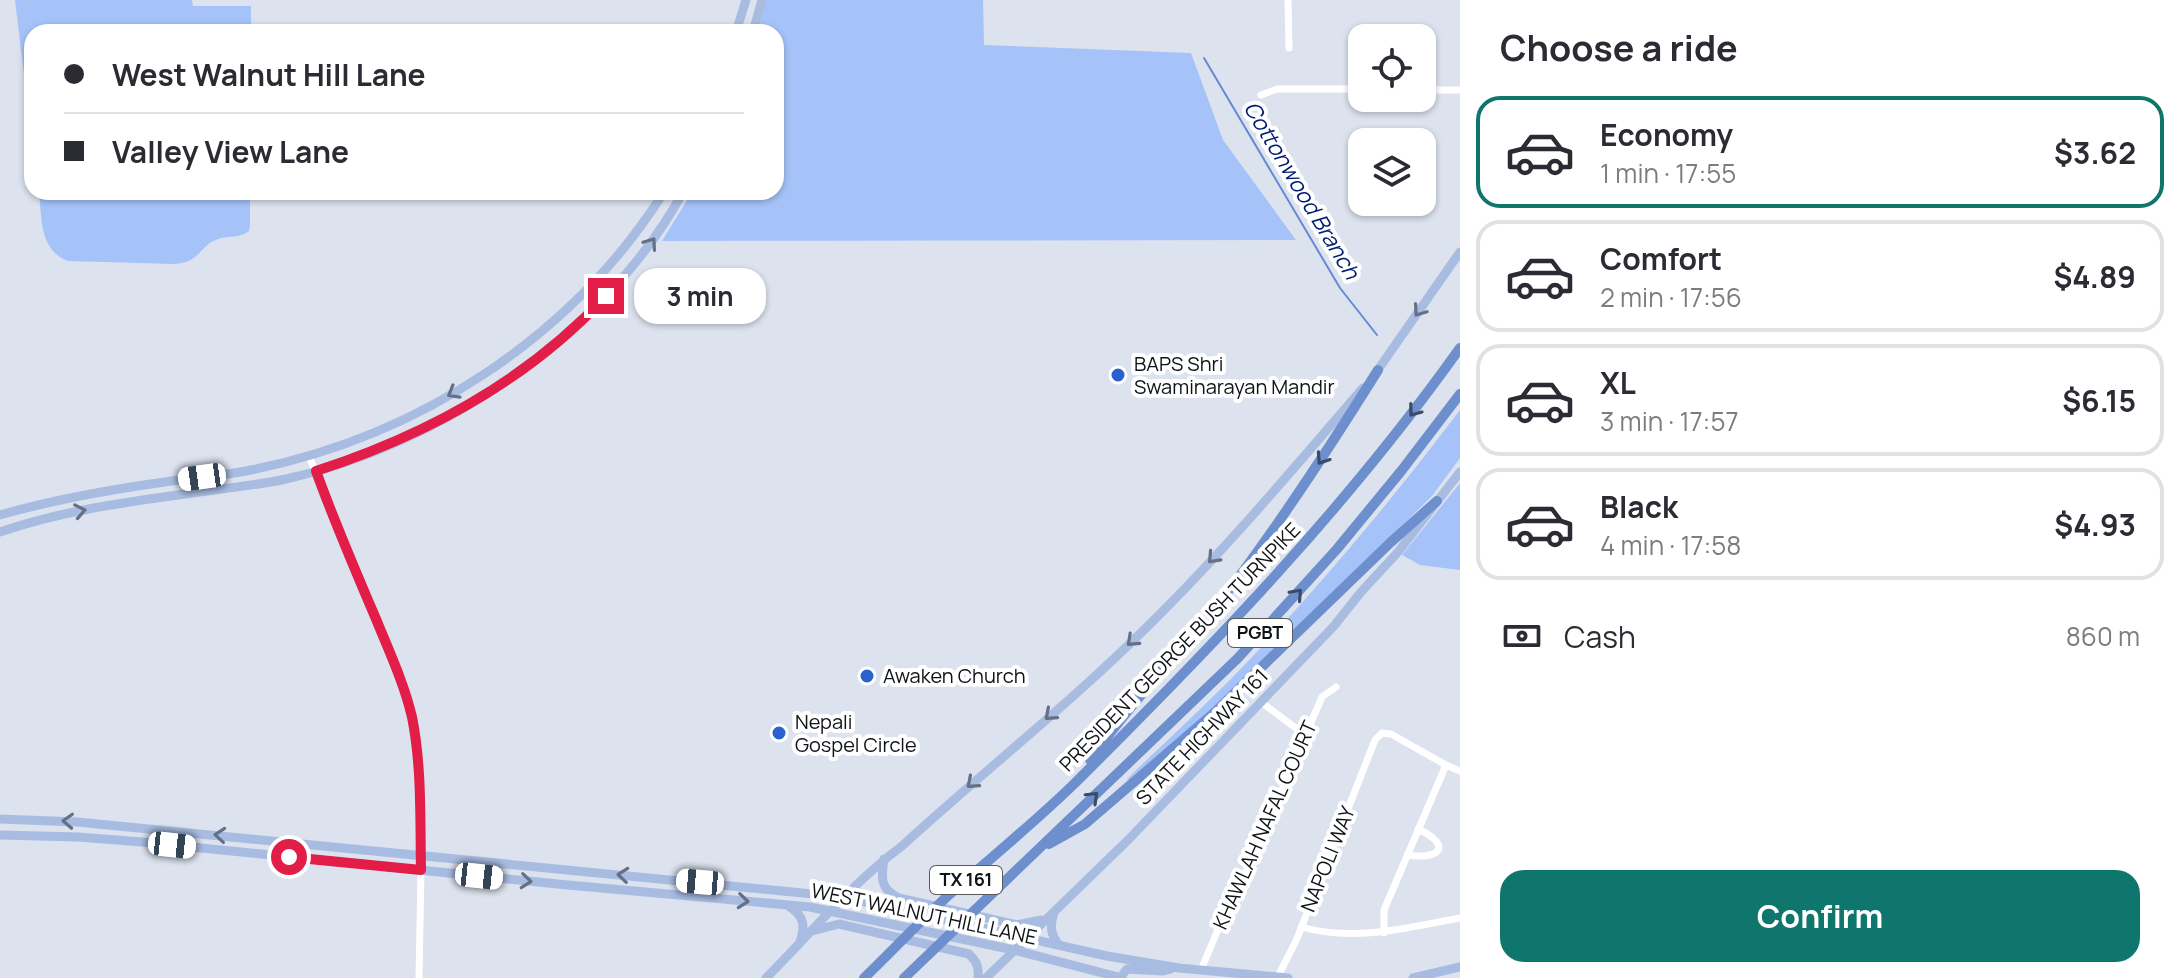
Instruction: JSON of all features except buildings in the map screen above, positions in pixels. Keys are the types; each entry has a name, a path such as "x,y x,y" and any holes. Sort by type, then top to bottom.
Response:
{"highway":[{"name":"PRESIDENT GEORGE BUSH TURNPIKE","path":"864,978 948,897 1072,786 1238,617 1387,445 1460,348"},
{"path":"1072,786 1115,725 1236,580 1321,461 1378,370"},
{"name":"PRESIDENT GEORGE BUSH TURNPIKE","path":"904,978 1202,693 1272,621 1362,520 1460,394"},
{"path":"1037,851 1085,824 1214,713 1437,501"}],"main road":[{"path":"738,24 746,0"},
{"path":"755,24 762,0"},
{"path":"0,515 45,502 250,471 354,442 423,410 463,388 537,336 602,275 659,200"},
{"path":"0,532 87,510 286,479 356,458 434,424 532,363 589,314 644,254 679,200"},
{"path":"766,978 830,910 884,859 1151,624 1255,513 1378,370 1460,252"},
{"name":"STATE HIGHWAY 161","path":"986,978 1128,840 1334,626 1398,552 1460,472"},
{"name":"WEST WALNUT HILL LANE","path":"0,819 137,827 843,897 1179,968 1288,978"},
{"path":"135,841 137,827"},
{"name":"WEST WALNUT HILL LANE","path":"0,835 135,841 830,910 1014,950 1121,978"},
{"path":"263,854 264,839"},
{"path":"884,859 881,877 883,886 892,895 1017,925 1045,919"},
{"path":"698,896 700,882"},
{"path":"787,905 798,912 803,921 799,945"},
{"path":"1055,910 1050,926 1052,937 1059,945"},
{"path":"812,932 839,924 969,954 979,969 978,978"},
{"path":"1413,978 1460,967"},
{"path":"1121,978 1127,969 1163,971 1179,968"}],"street":[{"path":"1288,0 1289,48"},
{"path":"1261,95 1277,89 1348,89"},
{"path":"1436,90 1460,90"},
{"path":"309,456 410,710 419,775 419,978"},
{"name":"KHAWLAH NAFAL COURT","path":"1201,970 1322,697 1336,687"},
{"path":"1261,702 1305,735"},
{"name":"NAPOLI WAY","path":"1277,978 1301,927 1375,740 1382,733 1391,734 1446,765"},
{"path":"1384,933 1384,910 1446,765 1460,771"},
{"path":"1407,855 1421,857 1436,853 1439,849 1434,837 1418,829"},
{"path":"1301,927 1319,932 1384,933 1460,918"}],"shaded area":[{"path":"15,0 192,0 193,6 251,6 251,24 24,24 24,74"},
{"path":"766,0 983,0 984,45 1191,53 1223,140 1296,240 662,241 687,200 784,200 784,24 760,24"},
{"path":"40,200 250,200 249,231 212,242 190,260 174,264 68,261 52,249 42,222"},
{"path":"1460,410 1460,458 1432,496 1214,707 1128,780 1238,672 1307,597"},
{"path":"1460,483 1460,570 1420,565 1402,555"}],"waterway":[{"name":"Cottonwood Branch","path":"1204,58 1340,288 1377,335"}],"place":[{"name":"BAPS Shri Swaminarayan Mandir","path":"1118,375"},
{"name":"Awaken Church","path":"867,676"},
{"name":"Nepali Gospel Circle","path":"779,733"}],"route":[{"path":"289,857 421,870 419,775 410,710 316,471 391,444 474,401 532,363 606,296"}]}
